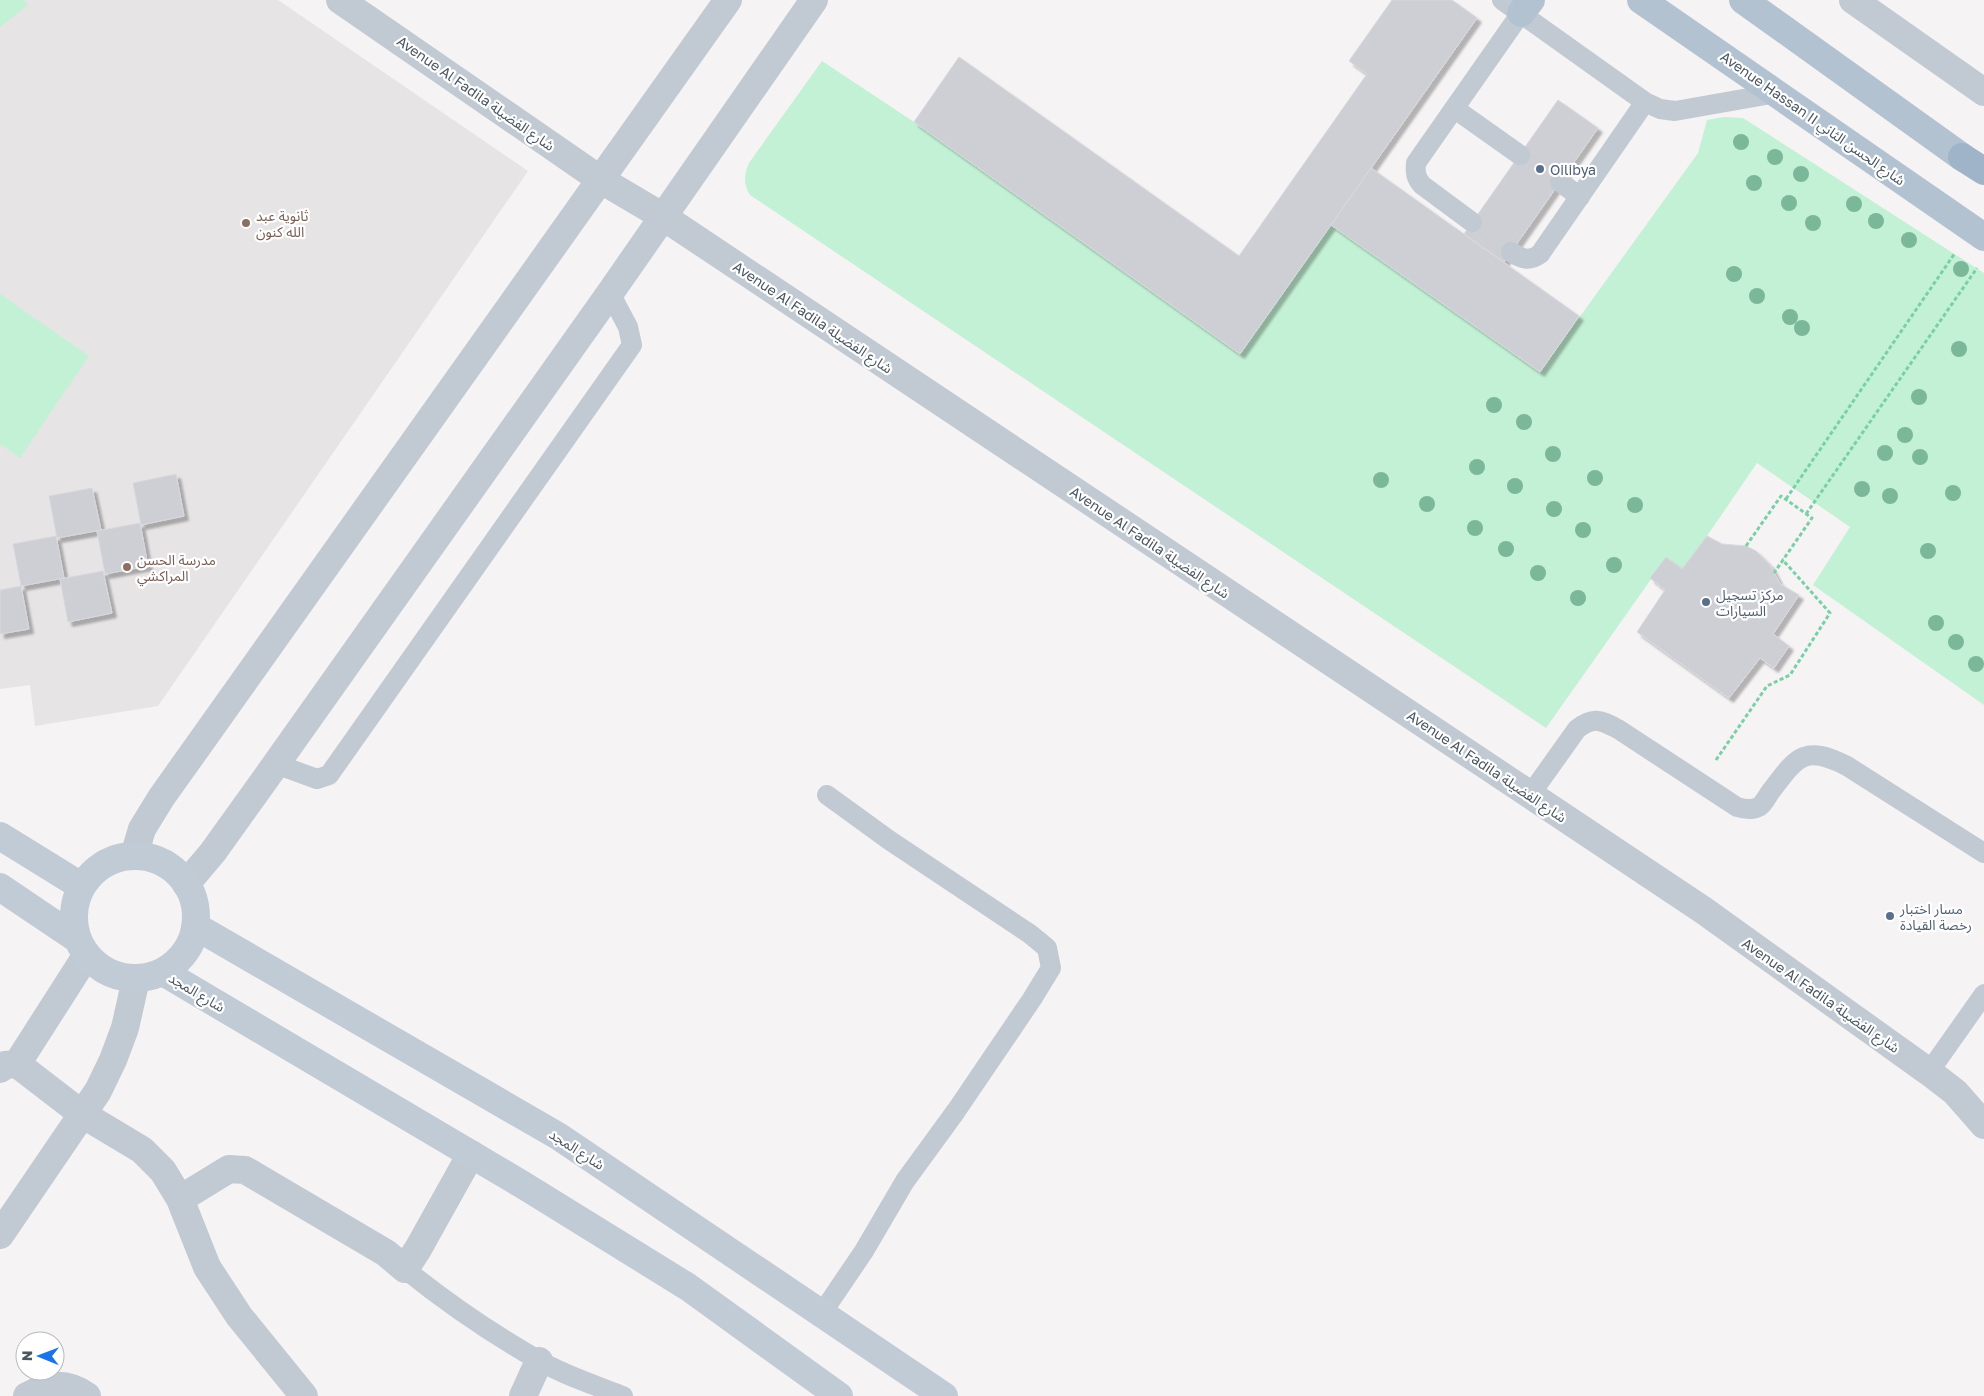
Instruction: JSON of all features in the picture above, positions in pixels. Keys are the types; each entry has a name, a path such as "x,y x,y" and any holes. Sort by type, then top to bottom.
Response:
{"main road":[{"name":"Avenue Hassan II شارع الحسن الثاني","path":"1641,0 1978,232"},
{"path":"1743,0 1977,162"},
{"path":"0,836 81,886"},
{"path":"0,887 82,947 100,969 118,977 136,979 150,977 163,972 178,960 189,944 195,926 196,911 186,884 176,872 163,863 149,858 134,856 113,859 95,870 81,886 74,907 73,922 82,947"},
{"name":"شارع المجد","path":"195,926 558,1136 944,1396"},
{"name":"شارع المجد","path":"163,972 471,1154 688,1287 840,1396"}],"street":[{"name":"Avenue Al Fadila شارع الفضيلة","path":"340,0 601,180 662,216 1703,910 1929,1072 1955,1092 1984,1125"},
{"path":"134,856 142,830 160,798 728,0"},
{"path":"186,884 213,852 276,764 610,293 814,0"},
{"path":"1853,0 1984,92"},
{"path":"82,947 8,1066 142,1150 163,1171 180,1199 207,1267 239,1316 304,1396"},
{"path":"0,1235 98,1091 113,1060 124,1028 136,979"},
{"name":"Avenue Al Fadila شارع الفضيلة","path":"1955,1092 1984,1103"},
{"path":"180,1199 229,1169 245,1170 386,1253 405,1269 471,1154"},
{"path":"523,1396 539,1361"},
{"path":"27,1396 43,1387 64,1386 77,1389 87,1396"}],"lane":[{"path":"1472,222 1422,185 1417,179 1416,163 1454,109 1518,4 1645,102 1660,109 1676,111 1777,93"},
{"path":"1511,252 1525,259 1534,259 1540,254 1645,102"},
{"path":"1454,109 1520,155"},
{"path":"1560,182 1580,197"},
{"path":"276,764 317,779 329,775 632,345 628,327 610,293"},
{"path":"1530,795 1577,729 1587,721 1596,720 1618,729 1737,807 1748,810 1759,807 1792,764 1804,756 1819,754 1832,758 1984,853"},
{"path":"822,1313 864,1251 905,1181 956,1110 1051,968 1047,948 1030,934 889,840 827,795"},
{"path":"1929,1072 1984,994"},
{"path":"405,1269 445,1302 539,1361 622,1396"}],"path":[{"path":"1786,500 1978,232"},
{"path":"1806,514 1978,265"},
{"path":"1746,546 1781,496 1812,518 1774,572"},
{"path":"1700,783 1766,686 1790,675 1830,613 1782,559"}],"shaded area":[{"name":"ثانوية عبد الله كنون","path":"0,0 278,0 528,171 158,706 35,726 30,685 0,689"}],"green space":[{"path":"0,0 24,0 28,5 0,27"},
{"path":"822,61 914,122 1240,354 1331,225 1540,372 1698,153 1707,120 1724,117 1743,118 1984,273 1984,705 1813,585 1850,527 1757,463 1682,569 1666,558 1546,728 750,195 745,179 749,163"},
{"path":"0,294 89,356 20,458 0,444"}],"building":[{"path":"1392,0 1452,0 1477,18 1240,354 914,122 959,57 1239,256 1367,74 1349,61"},
{"name":"Oilibya","path":"1558,100 1598,128 1504,262 1464,234"},
{"path":"1371,168 1579,316 1540,372 1331,225"},
{"path":"176,474 184,516 141,525 133,483"},
{"path":"92,488 101,530 57,538 49,496"},
{"path":"140,523 148,566 105,574 97,531"},
{"path":"56,536 64,578 21,586 13,544"},
{"path":"1707,536 1722,544 1746,546 1756,551 1770,565 1780,584 1799,595 1773,634 1789,646 1774,668 1760,658 1729,698 1637,632 1665,590 1650,578 1666,557 1682,569"},
{"path":"103,571 112,613 68,622 60,579"},
{"path":"21,586 29,629 0,634 0,590"}],"place":[{"name":"Oilibya","path":"1540,169"},
{"name":"ثانوية عبد الله كنون","path":"246,223"},
{"name":"مدرسة الحسن المراكشي","path":"127,567"},
{"name":"مركز تسجيل السيارات","path":"1706,602"},
{"name":"مسار اختبار رخصة القيادة","path":"1890,916"}]}
